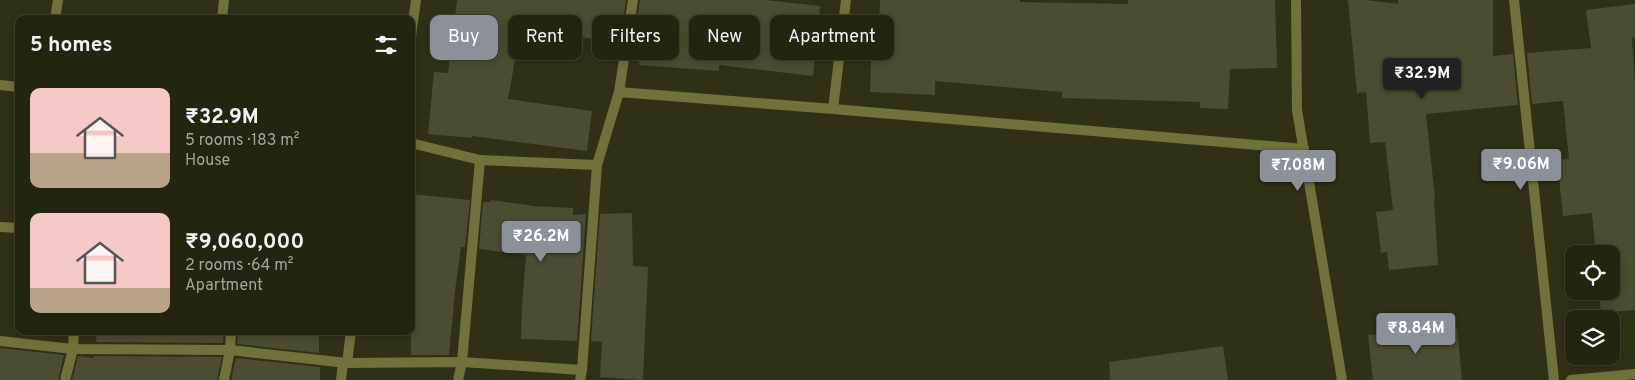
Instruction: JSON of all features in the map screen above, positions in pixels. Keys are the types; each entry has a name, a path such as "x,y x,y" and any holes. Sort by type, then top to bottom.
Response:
{"street":[{"path":"56,15 58,0"},
{"path":"222,15 224,0"},
{"path":"414,15 416,0"},
{"path":"0,341 73,349 230,350 347,363 462,362 581,375 597,165 619,92 633,0"},
{"path":"833,109 846,0"},
{"path":"1296,0 1297,110 1342,380"},
{"path":"1514,0 1554,380"},
{"path":"0,85 15,87"},
{"path":"619,92 1304,149"},
{"path":"415,144 480,160 597,165"},
{"path":"458,380 462,362 480,160"},
{"path":"0,227 15,228"},
{"path":"65,380 73,349 74,335"},
{"path":"224,380 232,335"},
{"path":"347,363 350,335"},
{"path":"341,380 343,363 347,363"},
{"path":"1571,380 1635,374"}],"building":[{"path":"457,0 626,0 624,15 592,15 592,38 582,37 582,15 508,15 508,60 515,60 508,99 592,111 587,151 472,136 472,138 428,134 434,72 448,73 450,60 498,60 498,15 455,15"},
{"path":"640,0 765,0 820,6 819,15 770,15 770,60 815,60 813,76 719,65 719,71 639,65 639,60 679,60 679,15 638,15"},
{"path":"880,0 1020,0 1020,2 1128,4 1128,0 1275,0 1277,68 1230,69 1228,109 1200,108 1200,102 1062,98 1062,92 935,81 935,95 870,92 871,60 894,60 894,15 879,15"},
{"path":"1348,0 1398,4 1398,0 1493,0 1493,56 1513,54 1518,105 1426,114 1435,199 1438,265 1389,270 1387,252 1381,253 1376,212 1393,210 1385,142 1370,143 1366,92 1357,93"},
{"path":"1635,4 1635,37 1632,38 1635,86 1635,310 1601,310 1600,300 1620,300 1620,245 1595,245 1592,213 1563,216 1557,160 1569,159 1563,101 1532,104 1527,53 1591,48 1586,10"},
{"path":"415,194 470,200 465,247 461,247 455,291 449,355 411,355 411,335 415,335"},
{"path":"491,200 534,206 573,208 573,215 586,214 577,341 521,339 526,255 479,249 483,202 491,202"},
{"path":"632,213 633,266 648,267 643,380 600,377 602,342 591,341 600,214"},
{"path":"1457,327 1462,380 1373,380 1368,335"},
{"path":"97,335 224,335 223,343 96,342"},
{"path":"238,335 319,335 319,353 237,344"},
{"path":"1223,346 1228,380 1110,380 1109,362"},
{"path":"0,348 64,355 58,380 0,380"},
{"path":"78,356 94,358 94,356 222,357 217,380 72,380"},
{"path":"236,358 320,367 320,380 231,380"}]}
